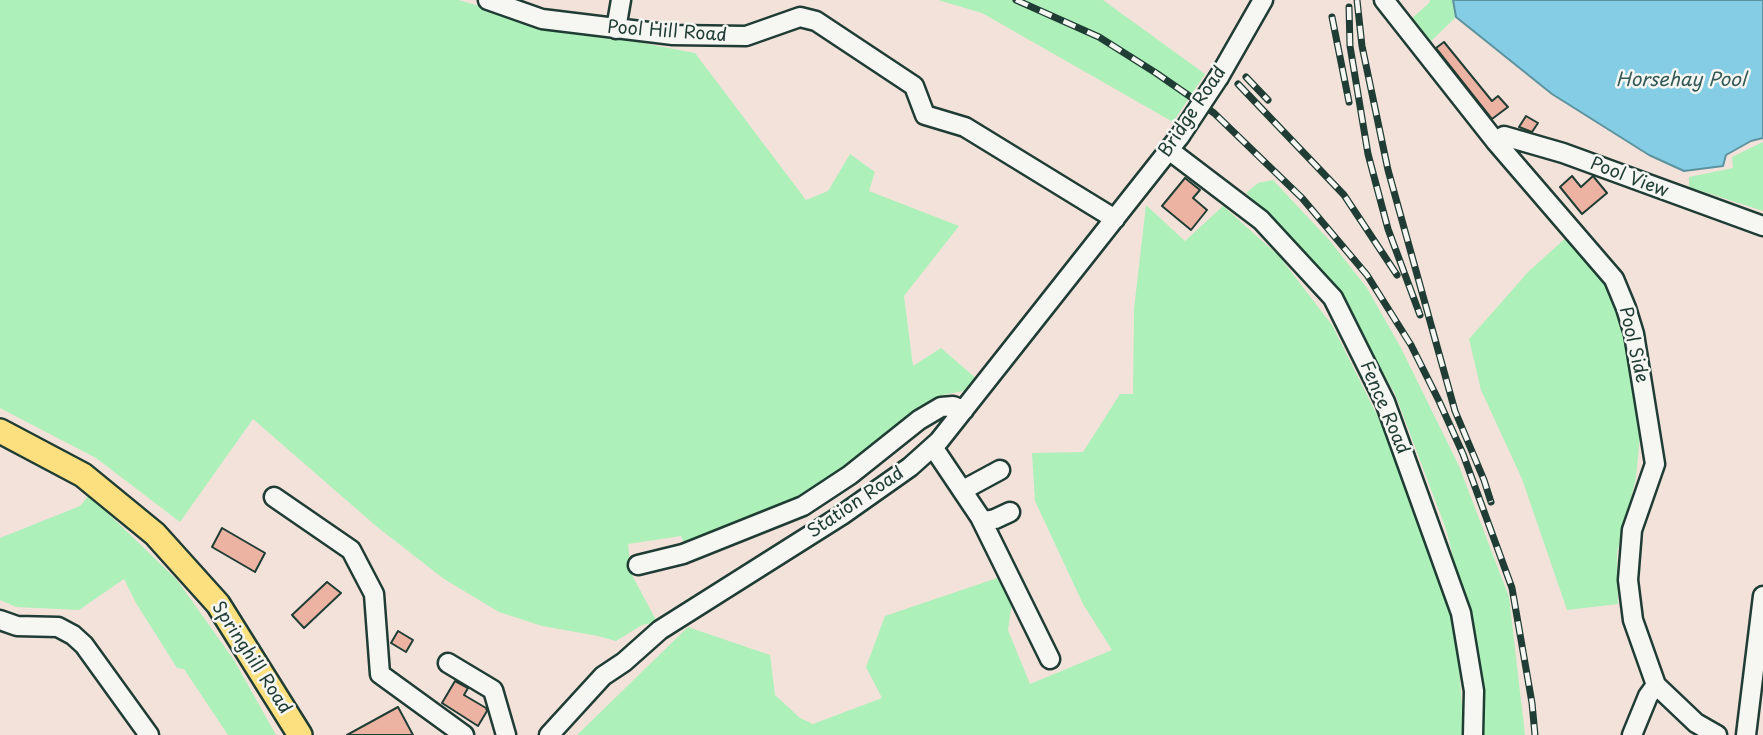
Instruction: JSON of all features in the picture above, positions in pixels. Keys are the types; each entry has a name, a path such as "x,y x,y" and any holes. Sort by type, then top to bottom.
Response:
{"main road":[{"name":"Springhill Road","path":"0,431 83,475 155,534 218,604 300,735"}],"street":[{"name":"Pool Hill Road","path":"488,0 542,19 673,35 746,36 800,17 816,21 914,86 925,116 965,127 1115,219"},
{"path":"616,29 621,0"},
{"name":"Bridge Road","path":"1115,219 1175,143 1219,77 1263,0"},
{"name":"Pool Side","path":"1384,0 1496,142 1614,279 1634,334 1655,464 1632,530 1628,580 1633,620 1656,685 1696,723 1717,735"},
{"name":"Pool View","path":"1496,142 1504,136 1563,153 1763,226"},
{"name":"Fence Road","path":"1175,143 1261,220 1333,298 1385,402 1461,612 1474,691 1473,735"},
{"name":"Station Road","path":"549,735 603,676 624,662 665,626 842,515 910,467 933,447 1115,219"},
{"path":"638,565 683,554 803,506 850,475 919,420 941,407 953,406 964,410"},
{"path":"933,447 980,517 1050,659"},
{"path":"963,490 1000,470"},
{"path":"274,497 351,550 374,594 380,674 464,735"},
{"path":"980,517 985,520 995,519 1010,512"},
{"path":"1746,735 1763,596"},
{"path":"0,620 17,626 58,627 73,635 84,645 143,733"},
{"path":"448,663 493,690 506,735"},
{"path":"1632,735 1648,696 1656,685"}],"green space":[{"path":"0,0 458,0 544,24 695,53 806,200 828,191 850,154 875,172 869,191 959,226 904,296 913,366 941,348 978,380 968,390 943,395 851,467 783,509 684,543 681,536 628,544 631,573 657,622 642,625 616,641 542,626 499,612 444,579 376,526 253,419 180,522 96,458 0,408"},
{"path":"938,0 1103,0 1205,74 1173,122 982,13"},
{"path":"1430,0 1453,0 1456,17 1427,45 1409,21"},
{"path":"1763,142 1763,211 1689,187 1689,177 1733,168 1732,157"},
{"path":"1273,180 1330,241 1367,288 1401,348 1459,466 1509,597 1525,735 1481,735 1483,708 1477,651 1446,529 1395,394 1332,283 1246,193 1258,183"},
{"path":"1146,205 1185,241 1223,206 1279,256 1332,325 1392,445 1455,618 1462,735 577,735 688,627 770,655 775,695 800,718 813,724 882,698 866,667 885,616 1000,577 1012,603 1008,630 1030,684 1112,650 1083,604 1035,501 1032,453 1083,452 1120,394 1133,394 1134,309"},
{"path":"1569,235 1592,261 1607,285 1626,331 1641,424 1636,478 1617,553 1618,604 1567,610 1522,479 1481,390 1469,339 1529,271"},
{"path":"89,495 177,580 234,660 276,735 228,735 184,669 177,668 124,579 79,610 16,607 0,600 0,538 80,506"}],"water":[{"name":"Horsehay Pool","path":"1453,0 1763,0 1763,138 1751,141 1726,155 1723,166 1684,171 1649,155 1552,94 1456,17"}],"building":[{"path":"1444,42 1492,101 1498,96 1508,107 1492,119 1436,48"},
{"path":"1526,116 1538,123 1532,132 1519,127"},
{"path":"1572,176 1581,187 1593,176 1607,193 1582,214 1560,187"},
{"path":"1185,178 1200,190 1193,198 1207,210 1191,230 1162,206"},
{"path":"222,528 265,553 255,572 212,547"},
{"path":"327,582 341,593 304,628 292,615"},
{"path":"398,631 413,640 406,652 391,643"},
{"path":"455,681 468,688 464,695 486,708 487,711 478,726 442,703"},
{"path":"398,707 413,735 347,735"}],"railway":[{"path":"1016,0 1099,37 1214,113 1302,198 1367,275 1411,345 1439,401 1463,454 1512,588 1535,735"},
{"path":"1357,0 1362,46 1388,170 1455,411 1491,502"},
{"path":"1349,7 1350,46 1368,154 1388,229 1420,315"},
{"path":"1332,17 1349,102"},
{"path":"1246,77 1268,100"},
{"path":"1238,84 1344,195 1397,275"}]}
